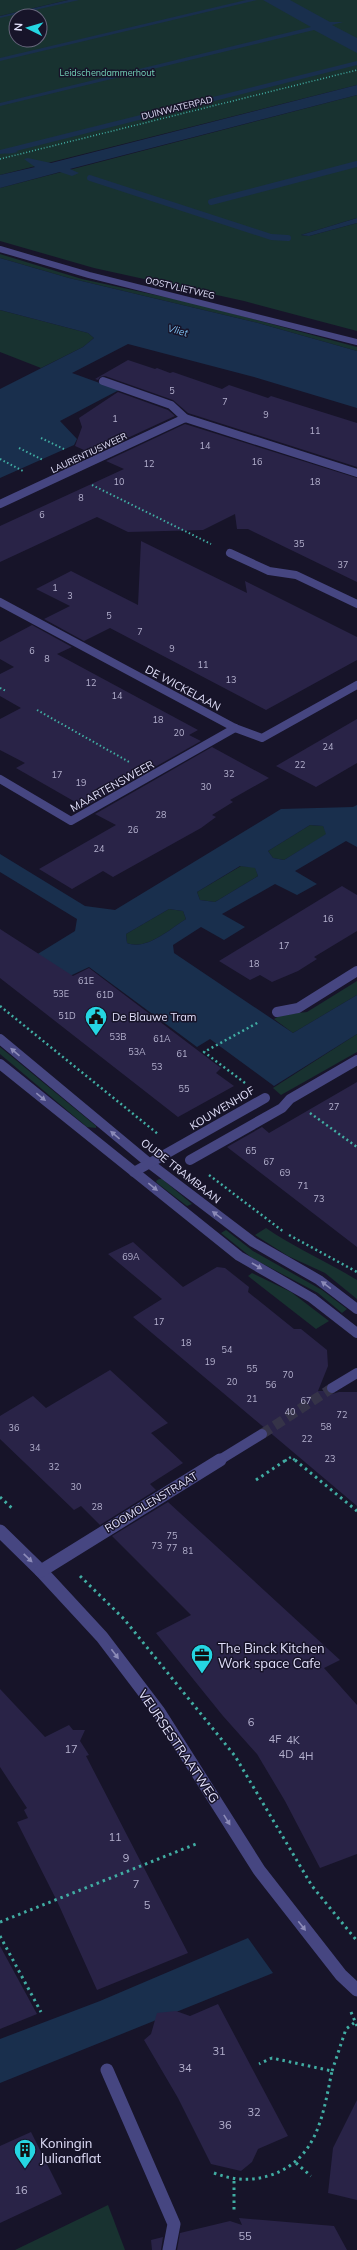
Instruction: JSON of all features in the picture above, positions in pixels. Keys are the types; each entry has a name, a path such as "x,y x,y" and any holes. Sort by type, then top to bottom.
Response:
{"street":[{"name":"OOSTVLIETWEG","path":"0,249 90,277 266,317 357,342"},
{"path":"103,381 171,405 185,418 357,473"},
{"name":"LAURENTIUSWEER","path":"0,504 185,418"},
{"path":"230,553 269,571 296,575 357,604"},
{"name":"DE WICKELAAN","path":"0,602 235,728 262,738 357,685"},
{"name":"MAARTENSWEER","path":"0,779 71,821 235,728"},
{"path":"277,1012 298,1008 357,971"},
{"name":"OUDE TRAMBAAN","path":"0,1039 149,1163 253,1242 319,1280 357,1309"},
{"path":"190,1160 282,1108 290,1099 357,1060"},
{"path":"0,1064 239,1256 312,1298 357,1333"},
{"name":"KOUWENHOF","path":"134,1172 265,1098"},
{"path":"332,1388 357,1373"},
{"name":"ROOMOLENSTRAAT","path":"41,1571 262,1434"},
{"name":"VEURSESTRAATWEG","path":"0,1531 41,1571 102,1637 159,1712 259,1870 340,1975 357,1990"},
{"path":"107,2070 174,2224 169,2250"}],"path":[{"name":"DUINWATERPAD","path":"0,160 357,70"},
{"path":"41,438 68,451"},
{"path":"19,448 46,461"},
{"path":"0,459 24,471"},
{"path":"66,473 230,553"},
{"path":"0,688 6,691"},
{"path":"37,710 154,775"},
{"name":"KOUWENHOF","path":"265,1098 204,1052 277,1012"},
{"path":"290,1099 357,1147"},
{"path":"256,1480 292,1456 357,1511"},
{"path":"0,1922 196,1844"},
{"path":"0,1936 41,2012"},
{"path":"214,2173 234,2181 253,2180 275,2175 296,2163 305,2155 314,2137 322,2115 332,2071 346,2029 354,2023"},
{"path":"259,2064 272,2058 332,2071"},
{"path":"296,2163 311,2176"},
{"path":"234,2181 234,2210"}],"green space":[{"path":"0,0 68,0 34,8 8,8 8,14 0,16"},
{"name":"Leidschendammerhout","path":"72,0 357,0 357,85 0,175 0,17 8,15 8,48 48,48 48,8 38,8"},
{"path":"357,95 357,218 301,235 309,236 357,223 357,331 244,301 94,268 0,241 0,188"},
{"path":"0,254 82,279 197,304 357,347 357,351 258,323 69,278 0,258"},
{"path":"0,310 88,333 94,338 83,347 41,368 0,352"},
{"path":"310,825 323,826 327,834 284,860 273,858 268,851"},
{"path":"241,866 255,867 258,876 215,902 200,900 197,892"},
{"path":"169,909 183,911 186,919 150,942 134,945 127,943 126,934"},
{"path":"357,981 357,995 293,1033 274,1019 281,1015 307,1012"},
{"path":"357,1034 357,1052 281,1095 273,1088"},
{"path":"0,1047 96,1126 96,1128 87,1127 0,1054"},
{"path":"162,1179 192,1204 187,1206 157,1183 156,1181"},
{"path":"266,1228 288,1242 357,1280 357,1299 325,1273 288,1256 255,1235"},
{"path":"226,1230 253,1251 322,1290 347,1309 342,1313 318,1293 252,1258 221,1233"},
{"path":"252,1273 291,1292 329,1321 316,1329 248,1276"},
{"path":"108,2205 125,2250 15,2250"}],"water":[{"path":"68,0 79,0 44,8 34,8"},
{"path":"246,0 257,0 0,61 0,58 48,48 48,47"},
{"path":"263,0 290,0 330,22 343,22 332,25 357,38 357,53 314,30 0,106 0,103 311,27"},
{"path":"8,14 8,16 0,18 0,16"},
{"path":"357,61 357,65 16,151 18,152 16,153 0,154 0,150"},
{"path":"357,85 357,95 70,169 79,173 72,176 60,172 0,188 0,175 35,167 24,159 28,158 51,163"},
{"path":"357,218 357,223 309,236 301,235"},
{"name":"Vliet","path":"0,258 69,278 258,323 357,351 357,408 254,377 128,344 72,373 119,390 60,421 77,439 74,445 0,478 0,389 83,347 94,338 88,333 0,310"},
{"path":"357,805 357,847 346,841 295,871 317,884 297,895 275,884 222,914 245,927 224,940 201,927 173,945 174,953 293,1033 357,995 357,1034 274,1086 210,1039 197,1047 89,967 55,983 15,968 75,931 77,919 0,872 0,854 85,906 115,910 281,809 353,807","holes":["310,825 323,826 326,834 284,860 273,858 268,851","240,866 255,868 258,876 215,902 200,900 197,892","169,909 183,911 186,919 150,942 134,945 127,943 126,934"]},
{"path":"248,1938 273,1973 0,2083 0,2039 100,2001"}],"building":[{"path":"128,360 170,373 173,372 222,389 229,385 268,398 271,396 357,423 357,467 188,413 173,400 105,376 100,377 98,380 95,379"},
{"path":"118,392 168,410 175,416 93,454 75,446 82,427 79,418"},
{"path":"185,424 357,478 357,582 248,529 237,529 235,514 203,530 128,532 97,517 0,562 0,526 124,469 106,461"},
{"path":"141,541 247,593 245,581 357,637 357,660 266,710 110,628 84,641 44,619 70,606 36,589 71,571 138,605"},
{"path":"32,625 72,647 57,654 198,730 189,735 201,741 84,807 16,768 25,763 0,750 0,719 21,708 0,696 0,674 14,667 0,659 0,642"},
{"path":"357,719 357,763 316,787 276,766"},
{"path":"212,747 269,778 230,800 233,802 212,815 216,817 201,828 113,877 103,871 72,889 39,869 116,825 95,814"},
{"path":"342,886 357,895 357,931 314,957 317,959 298,971 272,982 260,975 250,980 219,961"},
{"path":"0,929 73,976 89,968 221,1068 216,1073 234,1086 178,1117 0,978"},
{"path":"357,1082 357,1247 227,1147 262,1127 269,1133"},
{"path":"133,1242 183,1287 217,1267 225,1268 249,1287 248,1292 294,1329 301,1329 327,1350 328,1366 318,1391 326,1391 332,1394 339,1392 357,1392 357,1506 133,1317 162,1299 108,1254"},
{"path":"110,1370 168,1423 151,1433 183,1463 150,1484 156,1490 100,1525 81,1506 74,1510 0,1439 0,1416 33,1396 46,1408"},
{"path":"168,1502 340,1660 324,1668 357,1705 357,1854 320,1868 285,1801 257,1754 223,1716 156,1633 191,1615 112,1536"},
{"path":"0,1689 45,1737 69,1725 73,1730 85,1730 80,1741 89,1755 86,1756 188,1953 97,1990 57,1901 17,1822 28,1818 24,1810 27,1808 0,1767"},
{"path":"0,1946 37,2014 0,2029"},
{"path":"218,2004 288,2136 258,2149 252,2162 241,2171 211,2164 178,2098 144,2040 151,2034 157,2013 176,2011 190,2016"},
{"path":"357,2100 357,2200 328,2193 333,2148"},
{"name":"Koningin Julianaflat","path":"31,2132 62,2194 0,2223 0,2146"},
{"path":"239,2218 334,2226 347,2250 177,2250 180,2233 230,2221 242,2225"},
{"path":"163,2237 161,2250 152,2250 151,2240"}],"waterway":[{"path":"211,202 357,164"},
{"path":"90,178 271,237 288,238"}],"tunnel":[{"path":"262,1434 332,1388"}],"place":[{"name":"De Blauwe Tram","path":"96,1036"},
{"name":"The Binck Kitchen Work space Cafe","path":"202,1674"},
{"name":"Koningin Julianaflat","path":"25,2170"}]}
